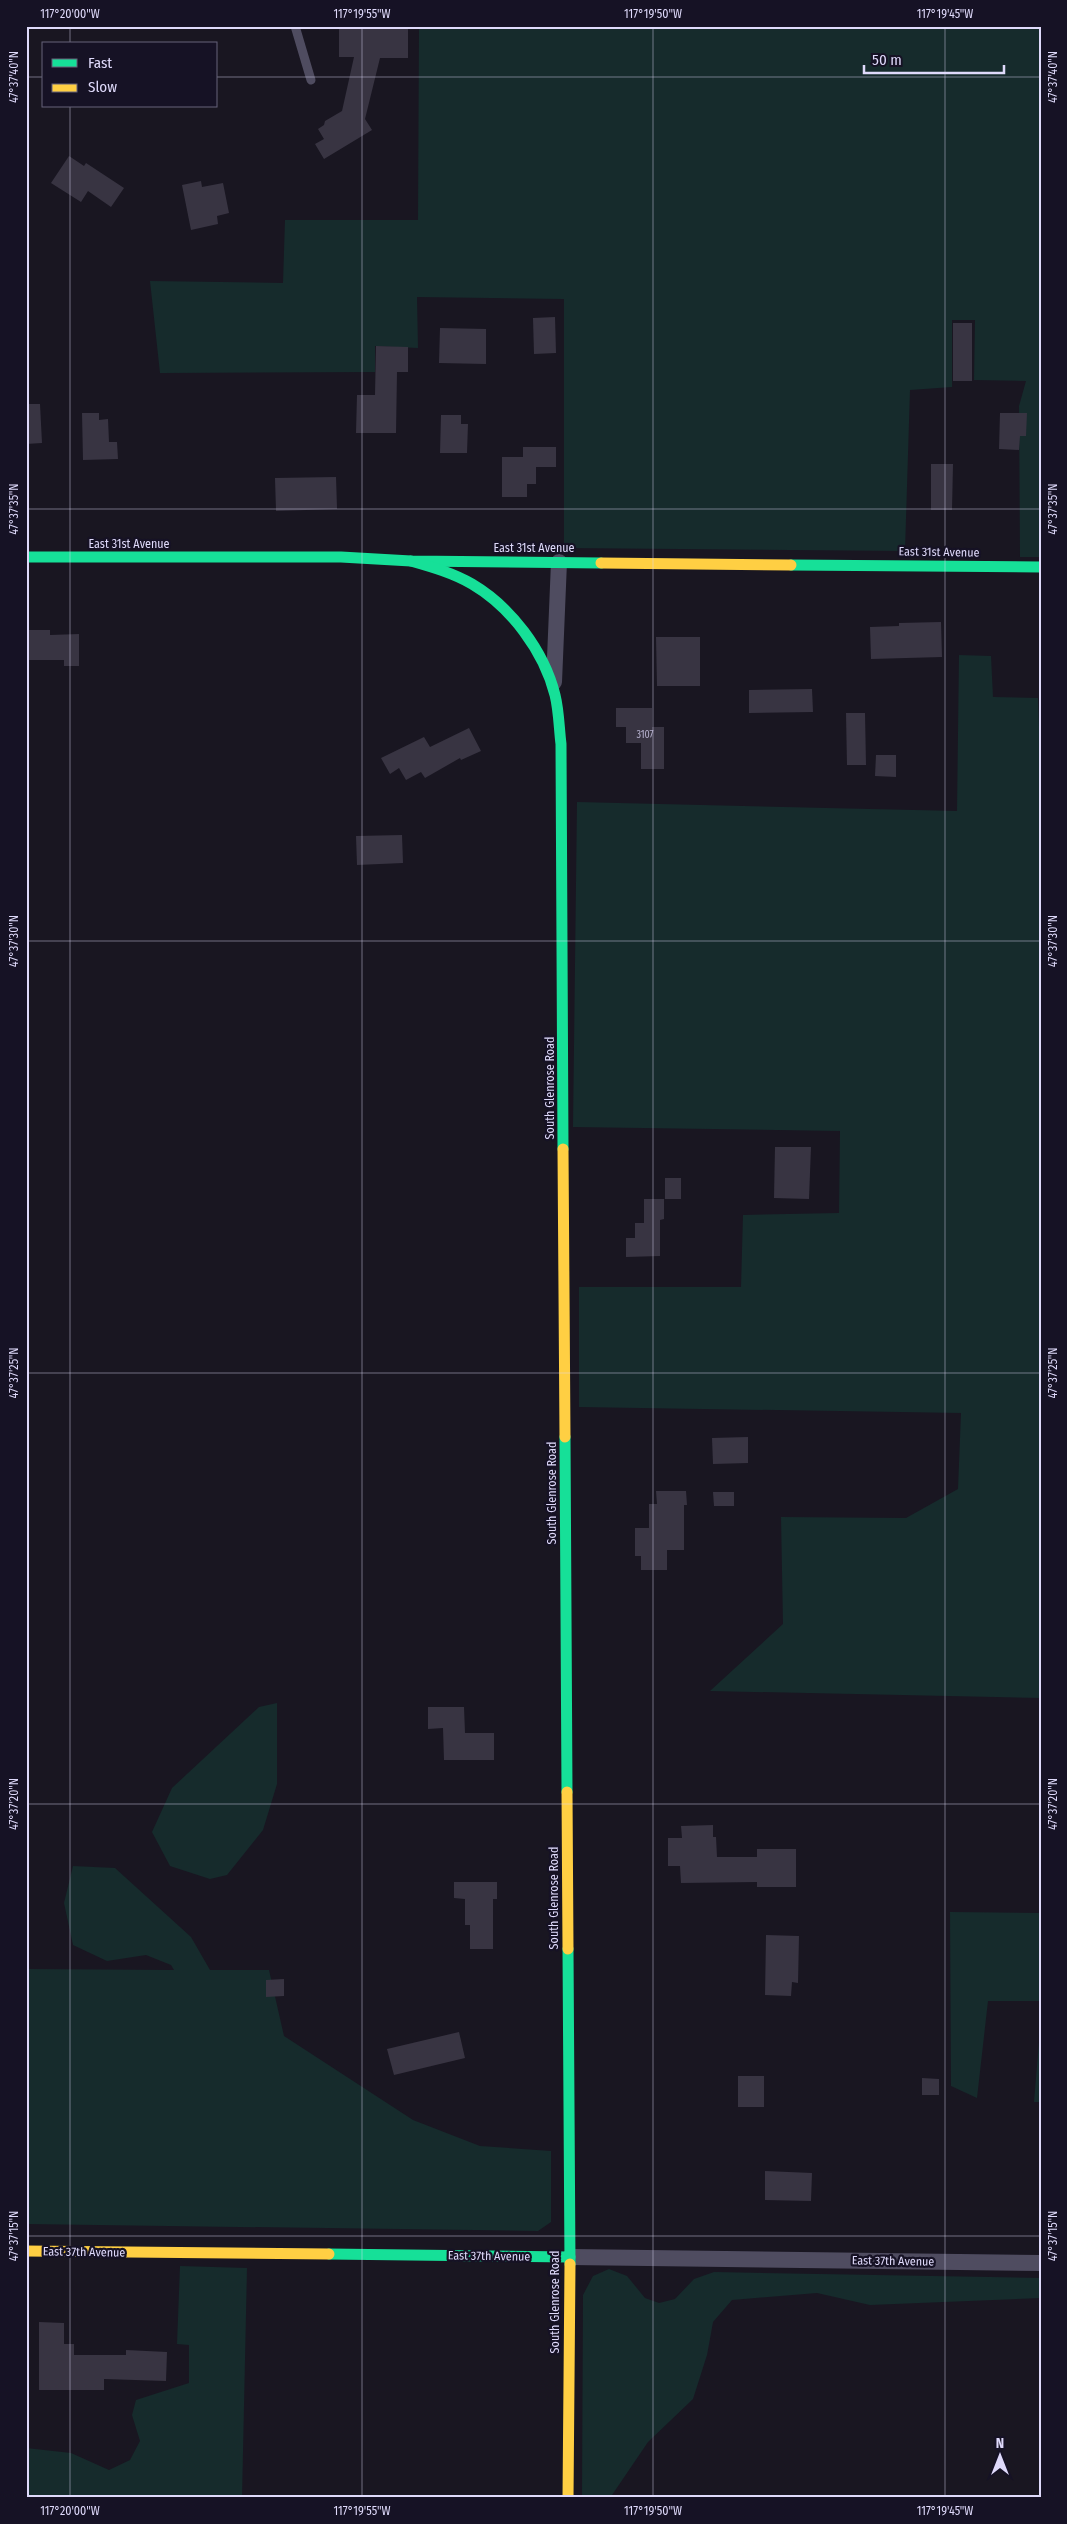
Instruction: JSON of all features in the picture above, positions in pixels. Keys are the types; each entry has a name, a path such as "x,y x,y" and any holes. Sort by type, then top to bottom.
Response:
{"street":[{"name":"East 31st Avenue","path":"26,557 341,557 411,561 1041,567"},
{"name":"South Glenrose Road","path":"411,561 446,573 477,588 504,609 536,649 554,689 562,744 570,2257 568,2498"},
{"path":"554,689 559,562"},
{"name":"East 37th Avenue","path":"26,2251 1041,2263"}],"lane":[{"path":"295,26 311,80"}],"green space":[{"path":"419,26 1041,26 1041,557 1020,557 1019,406 1026,381 974,380 975,320 952,320 952,387 910,390 905,551 564,548 564,299 417,297 418,348 375,346 375,372 160,373 150,281 283,283 285,220 418,220"},
{"path":"959,655 991,656 993,697 1038,698 1041,783 1041,1698 710,1691 783,1624 781,1517 906,1518 958,1489 961,1413 579,1407 579,1287 741,1287 743,1215 839,1213 840,1131 573,1127 577,802 957,811"},
{"path":"277,1703 277,1784 263,1830 227,1875 210,1879 170,1866 152,1832 172,1788 259,1707"},
{"path":"73,1866 115,1868 191,1937 210,1970 269,1970 284,2036 413,2120 480,2146 551,2151 551,2222 538,2231 26,2224 26,1969 174,1970 171,1965 146,1955 107,1961 73,1945 64,1903"},
{"path":"950,1912 1041,1913 1041,2001 988,2001 977,2098 951,2086"},
{"path":"1041,2018 1041,2102 1034,2102"},
{"path":"180,2266 247,2268 242,2498 26,2498 26,2448 71,2453 109,2470 130,2460 140,2441 132,2415 136,2400 189,2383 189,2345 177,2344"},
{"path":"609,2269 627,2276 645,2298 659,2303 675,2299 694,2279 714,2272 1041,2278 1041,2298 870,2305 817,2293 732,2300 713,2322 707,2355 693,2399 648,2442 610,2498 582,2498 583,2295 593,2276"}],"building":[{"path":"339,26 408,26 408,58 380,58 365,119 372,130 324,159 315,144 324,139 318,129 324,125 325,121 342,111 354,57 339,57"},
{"path":"69,156 84,166 86,163 124,188 111,207 88,191 81,202 51,183"},
{"path":"201,181 202,187 223,183 229,213 217,216 218,224 191,230 182,185"},
{"path":"555,317 556,353 534,354 533,318"},
{"path":"953,323 972,323 972,381 953,381"},
{"path":"440,328 486,329 486,364 439,363"},
{"path":"376,346 408,347 408,372 397,372 396,433 356,433 357,395 375,395"},
{"path":"26,404 40,404 42,443 26,444"},
{"path":"82,413 99,413 99,420 108,419 109,442 117,442 118,459 83,460"},
{"path":"1000,413 1027,413 1026,436 1020,436 1019,450 999,449"},
{"path":"441,415 461,415 461,424 468,424 467,453 440,453"},
{"path":"523,447 556,447 556,467 536,467 536,484 527,484 527,497 502,497 502,457 523,457"},
{"path":"931,464 953,464 952,510 931,510"},
{"path":"336,477 337,509 276,511 275,478"},
{"path":"941,622 942,657 871,659 870,627 899,626 899,623"},
{"path":"26,630 50,630 50,635 79,634 79,666 64,666 64,660 26,660"},
{"path":"656,637 700,637 700,686 657,686"},
{"path":"812,689 813,712 749,713 749,690"},
{"path":"616,708 652,708 652,727 664,727 664,769 641,769 641,743 626,743 626,727 616,727"},
{"path":"846,713 865,713 866,765 847,765"},
{"path":"469,728 481,751 461,760 460,758 425,778 421,772 406,780 399,768 390,774 381,758 424,737 430,747"},
{"path":"876,755 896,755 896,777 875,776"},
{"path":"402,835 403,863 357,865 356,836"},
{"path":"775,1147 811,1147 809,1199 774,1198"},
{"path":"665,1178 681,1178 681,1199 665,1199"},
{"path":"644,1199 664,1199 664,1219 660,1220 660,1256 626,1257 626,1238 635,1238 635,1223 644,1223"},
{"path":"748,1437 748,1463 713,1464 712,1438"},
{"path":"656,1491 686,1491 687,1505 684,1505 684,1550 667,1550 667,1570 641,1570 641,1556 635,1556 635,1528 649,1528 649,1504 657,1504"},
{"path":"713,1492 734,1492 734,1506 714,1506"},
{"path":"428,1707 464,1707 465,1733 494,1733 494,1760 444,1760 443,1728 428,1729"},
{"path":"713,1825 717,1857 757,1857 757,1849 796,1849 796,1887 757,1887 757,1882 681,1883 680,1866 668,1866 668,1838 682,1838 681,1826"},
{"path":"454,1882 497,1882 497,1899 493,1899 493,1949 470,1949 470,1925 465,1925 465,1899 454,1898"},
{"path":"766,1935 799,1936 798,1983 792,1982 791,1996 765,1995"},
{"path":"284,1979 284,1996 266,1997 266,1980"},
{"path":"459,2032 465,2058 394,2075 387,2049"},
{"path":"738,2076 764,2076 764,2107 738,2107"},
{"path":"922,2078 939,2079 939,2095 922,2095"},
{"path":"765,2171 812,2173 811,2201 765,2200"},
{"path":"39,2322 64,2323 64,2344 74,2344 74,2355 126,2355 126,2350 167,2352 166,2381 104,2379 104,2390 39,2390"}],"traffic: fast":[{"path":"26,557 341,557 411,561 601,563"},
{"path":"411,561 465,580 500,605 524,632 534,647 543,662 555,695 561,744 563,1149"},
{"path":"791,565 1041,567"},
{"path":"565,1437 567,1792"},
{"path":"568,1949 570,2264"},
{"path":"329,2254 570,2257"}],"traffic: slow":[{"path":"601,563 791,565"},
{"path":"563,1149 565,1437"},
{"path":"567,1792 568,1949"},
{"path":"26,2251 329,2254"},
{"path":"568,2498 570,2264"}]}
